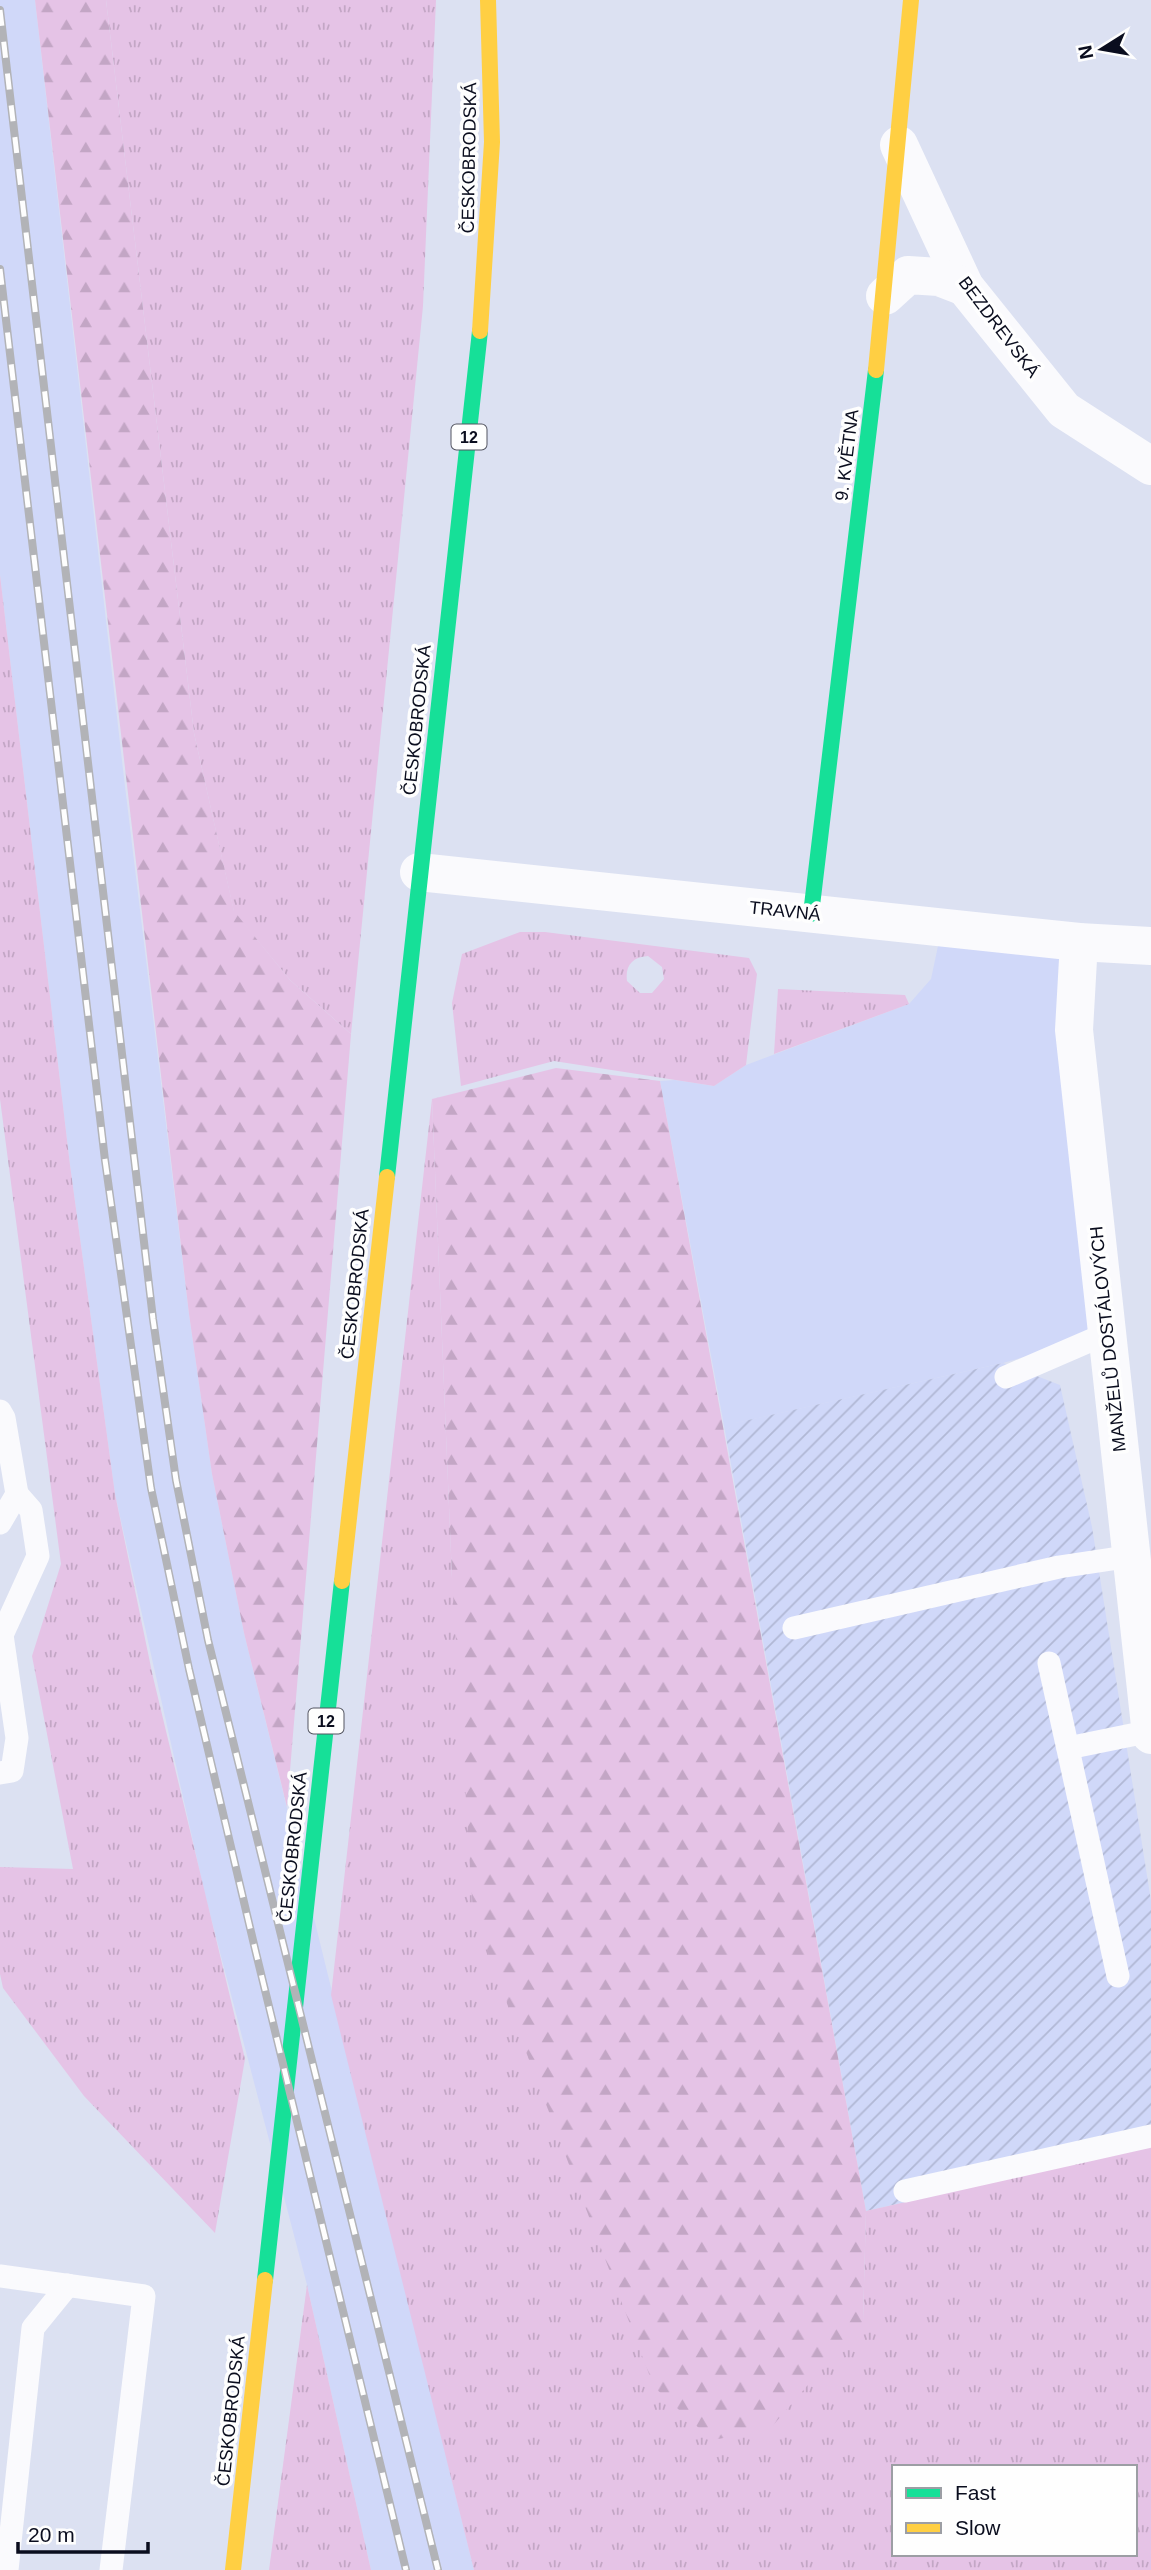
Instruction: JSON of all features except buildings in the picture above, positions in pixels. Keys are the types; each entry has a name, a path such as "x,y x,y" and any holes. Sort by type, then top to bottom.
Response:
{"main road":[{"name":"ČESKOBRODSKÁ","path":"233,2570 483,308 492,142 488,0"},
{"name":"9. KVĚTNA","path":"811,914 885,296 911,0"}],"street":[{"name":"BEZDREVSKÁ","path":"899,145 965,287 1064,411 1151,466"},
{"path":"885,296 908,275 939,277 965,287"},
{"name":"TRAVNÁ","path":"419,872 1079,942 1151,946"},
{"name":"MANŽELŮ DOSTÁLOVÝCH","path":"1079,942 1074,1030 1151,1733"}],"lane":[{"path":"1006,1377 1108,1333"},
{"path":"0,1411 4,1418 17,1494 31,1510 38,1556 2,1634 17,1738 12,1771 0,1773"},
{"path":"0,1523 17,1494"},
{"path":"794,1628 1059,1567 1132,1556"},
{"path":"1049,1663 1118,1976"},
{"path":"1068,1748 1151,1733"},
{"path":"905,2191 1151,2136"},
{"path":"0,2276 145,2296 110,2570"},
{"path":"7,2570 33,2328 68,2286"}],"shaded area":[{"path":"0,0 35,0 124,778 189,1314 212,1474 244,1633 474,2570 371,2570 307,2285 205,1895 115,1494 70,1165 0,575"},
{"path":"942,927 1079,942 1108,1333 1003,1363 736,1423 725,1431 660,1081 675,1080 714,1086 746,1065 909,1004 931,979"},
{"path":"1003,1363 1060,1385 1092,1527 1151,1901 1151,2147 866,2211 725,1431 735,1423"}],"green space":[{"path":"35,0 106,0 194,733 234,911 290,980 351,1034 287,1807 244,1633 212,1474 189,1314"},
{"path":"106,0 436,0 423,306 351,1034 290,980 234,912 194,733"},
{"path":"0,575 70,1165 115,1494 153,1677 245,2059 215,2233 84,2096 3,1988 0,1974 0,1867 73,1869 32,1656 61,1564 0,1099"},
{"path":"520,932 545,932 749,958 757,974 746,1065 714,1086 554,1061 461,1086 452,1003 462,954","holes":["648,956 662,967 664,979 652,993 640,993 627,981 627,971 631,963 638,958"]},
{"path":"778,989 905,995 909,1004 774,1054"},
{"path":"556,1068 660,1081 866,2211 863,2321 769,2430 712,2440 654,2387 473,1913 452,1578 432,1099"},
{"path":"432,1099 452,1578 863,2321 866,2211 1151,2147 1151,2570 474,2570 331,1995"},
{"path":"307,2285 371,2570 269,2570"}],"railway":[{"path":"0,10 153,1319 176,1480 208,1640 438,2570"},
{"path":"0,269 105,1160 151,1488 189,1669 406,2570"}],"traffic: fast":[{"path":"387,1177 480,331"},
{"path":"811,914 876,370"},
{"path":"265,2280 342,1581"}],"traffic: slow":[{"path":"480,331 492,142 488,0"},
{"path":"876,370 911,0"},
{"path":"342,1581 387,1177"},
{"path":"233,2570 265,2280"}]}
